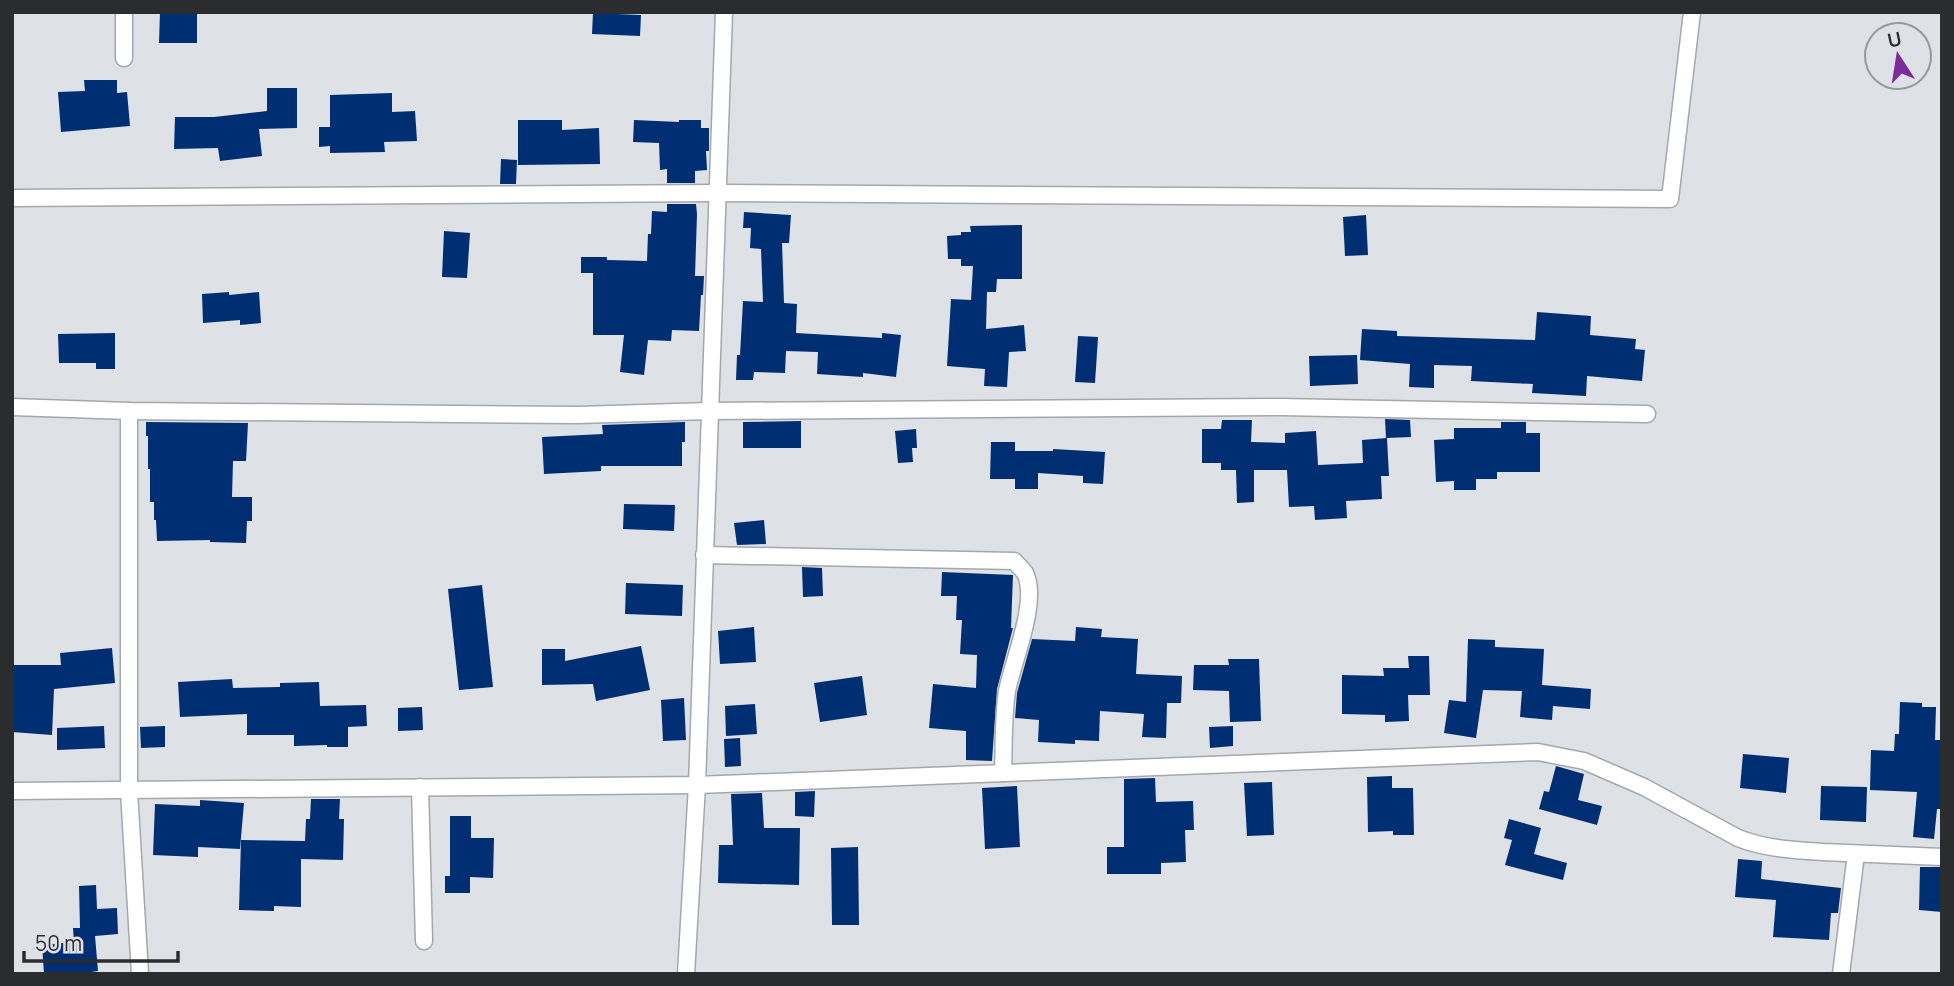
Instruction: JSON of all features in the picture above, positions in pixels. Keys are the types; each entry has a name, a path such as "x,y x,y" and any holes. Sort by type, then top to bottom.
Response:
{"street":[{"path":"124,12 124,58"},
{"path":"687,974 697,785 723,12"},
{"path":"12,198 716,193 1670,199 1692,12"},
{"path":"12,407 129,411 578,415 709,411 1281,407 1647,414"},
{"path":"129,411 129,791 140,974"},
{"path":"704,555 1014,561 1028,582 1029,598 1007,691 1003,773"},
{"path":"12,791 697,785 1538,752 1584,761 1644,787 1753,844 1856,854 1942,857"},
{"path":"420,787 424,941"},
{"path":"1841,974 1856,854"}],"building":[{"path":"160,12 197,12 197,43 159,43"},
{"path":"593,13 641,15 640,36 592,34"},
{"path":"84,80 117,80 117,93 127,92 130,126 61,132 58,92 85,91"},
{"path":"267,88 297,88 297,128 259,129 262,156 220,161 218,148 174,149 175,117 214,117 267,111"},
{"path":"392,93 392,112 415,111 417,141 384,142 385,152 330,153 330,146 319,147 319,127 330,127 330,95"},
{"path":"518,120 562,120 562,130 599,128 600,164 518,165"},
{"path":"634,120 701,120 701,128 709,128 707,170 695,171 695,183 667,183 667,169 660,170 659,143 633,142"},
{"path":"501,159 517,160 516,184 500,184"},
{"path":"667,204 696,204 695,276 704,276 699,331 672,330 671,341 648,340 644,375 620,372 624,335 593,335 593,273 581,273 581,257 647,261 652,211 667,212"},
{"path":"744,212 791,215 789,243 782,243 784,303 797,304 796,333 882,338 882,333 901,335 896,377 863,373 863,377 817,374 818,352 786,351 785,373 754,372 753,380 736,380 743,301 763,302 761,249 750,248 751,228 743,228"},
{"path":"1366,215 1368,255 1345,256 1343,217"},
{"path":"1022,225 1022,279 997,279 996,292 987,292 986,329 1024,325 1026,351 1009,352 1007,387 984,386 985,369 947,366 951,299 971,300 973,266 961,266 961,259 948,259 947,236 971,232 970,226"},
{"path":"444,231 470,233 467,278 442,277"},
{"path":"229,292 229,295 259,292 261,323 240,325 240,320 203,323 202,294"},
{"path":"1537,312 1591,316 1590,335 1636,339 1635,349 1645,350 1642,381 1587,376 1586,396 1532,393 1533,384 1471,381 1472,366 1434,365 1434,388 1409,387 1410,364 1360,360 1362,329 1397,331 1397,336 1535,340"},
{"path":"115,333 115,369 96,369 96,363 59,363 58,334"},
{"path":"1078,336 1098,337 1095,383 1075,382"},
{"path":"1357,355 1358,384 1310,386 1309,356"},
{"path":"1385,419 1410,420 1411,437 1386,438"},
{"path":"1222,420 1252,420 1251,442 1285,443 1285,433 1316,431 1318,465 1363,463 1362,440 1387,438 1389,476 1381,476 1382,499 1346,501 1347,518 1315,520 1314,506 1289,507 1287,470 1254,470 1254,502 1237,503 1236,470 1221,470 1221,463 1202,463 1202,429 1221,429"},
{"path":"801,421 801,448 743,448 743,422"},
{"path":"146,422 248,423 246,461 233,461 232,497 252,497 252,521 247,521 246,543 210,540 157,541 154,502 150,502"},
{"path":"685,422 682,466 601,466 601,471 544,474 542,437 603,434 602,425"},
{"path":"1501,422 1526,422 1526,433 1540,433 1540,472 1497,472 1497,479 1476,479 1476,490 1454,490 1454,481 1436,482 1434,440 1454,439 1454,428 1501,428"},
{"path":"916,429 917,448 912,448 913,462 898,463 895,431"},
{"path":"991,442 1015,442 1015,451 1053,449 1105,452 1103,484 1083,483 1083,476 1038,473 1038,489 1015,489 1015,479 990,479"},
{"path":"624,504 675,505 674,531 623,529"},
{"path":"764,520 766,544 737,545 734,523"},
{"path":"802,567 822,568 823,596 803,597"},
{"path":"942,572 1013,575 1013,628 997,689 992,761 966,760 966,731 929,728 933,684 976,688 977,655 960,654 962,620 956,620 957,596 941,596"},
{"path":"626,583 683,585 682,616 625,614"},
{"path":"482,585 493,687 459,690 448,589"},
{"path":"754,627 756,662 720,664 718,631"},
{"path":"1076,627 1102,629 1101,637 1138,639 1136,674 1182,676 1181,703 1167,703 1166,738 1142,737 1144,714 1100,711 1099,741 1075,740 1075,744 1038,742 1039,720 1015,718 1017,693 1032,639 1075,641"},
{"path":"1468,639 1495,640 1495,647 1544,649 1542,685 1591,689 1590,709 1553,706 1552,720 1520,717 1522,691 1483,690 1476,738 1444,733 1449,700 1466,702"},
{"path":"641,646 650,690 596,701 593,684 542,685 542,649 565,649 565,661"},
{"path":"112,648 115,683 54,689 52,735 12,732 12,665 61,665 60,653"},
{"path":"1408,656 1429,656 1430,695 1408,695 1409,721 1385,722 1385,715 1342,714 1342,675 1384,676 1383,668 1409,668"},
{"path":"1228,659 1259,659 1261,721 1230,722 1229,691 1193,690 1194,665 1229,665"},
{"path":"862,676 867,715 820,722 814,683"},
{"path":"232,679 233,688 280,687 280,683 319,682 320,706 366,705 367,726 348,727 348,747 294,746 294,735 247,735 247,714 180,717 178,682"},
{"path":"684,698 686,740 663,741 661,700"},
{"path":"1900,702 1936,707 1935,740 1942,740 1942,809 1937,809 1934,839 1913,837 1917,792 1870,790 1871,750 1894,751 1895,734 1899,734"},
{"path":"755,704 757,734 726,736 725,706"},
{"path":"422,707 423,730 398,731 398,708"},
{"path":"104,726 105,748 57,750 57,728"},
{"path":"165,726 165,747 141,748 140,727"},
{"path":"1233,726 1233,746 1210,748 1209,727"},
{"path":"740,738 741,766 725,767 724,739"},
{"path":"1743,754 1789,758 1786,793 1740,788"},
{"path":"1556,766 1584,774 1578,800 1602,806 1597,825 1539,809 1544,791 1549,792"},
{"path":"1392,776 1392,788 1413,788 1414,835 1393,835 1393,831 1368,832 1367,777"},
{"path":"1155,778 1156,802 1193,801 1194,830 1185,830 1186,862 1161,863 1161,874 1107,874 1107,847 1124,847 1124,779"},
{"path":"1272,782 1274,835 1247,836 1244,783"},
{"path":"1017,786 1020,847 985,849 982,788"},
{"path":"1821,786 1867,787 1866,822 1820,820"},
{"path":"815,791 814,817 795,816 795,792"},
{"path":"762,793 764,828 800,828 799,885 718,883 719,845 733,845 731,794"},
{"path":"311,799 340,799 339,819 344,819 343,860 301,859 301,907 274,906 274,911 239,910 241,840 305,841 306,819 310,819"},
{"path":"200,800 244,803 240,849 198,847 198,857 153,855 155,804 200,806"},
{"path":"450,816 471,816 471,838 494,838 493,878 470,877 470,893 445,893 445,876 450,876"},
{"path":"1509,819 1541,828 1534,854 1567,863 1563,880 1505,865 1512,840 1504,838"},
{"path":"858,847 859,925 832,925 831,848"},
{"path":"1738,859 1762,861 1761,879 1841,888 1838,913 1831,913 1829,940 1773,937 1776,900 1735,897"},
{"path":"1920,867 1942,867 1942,912 1919,910"},
{"path":"96,885 97,909 117,908 118,934 95,936 98,971 44,974 42,945 74,942 73,928 80,928 79,886"}]}
